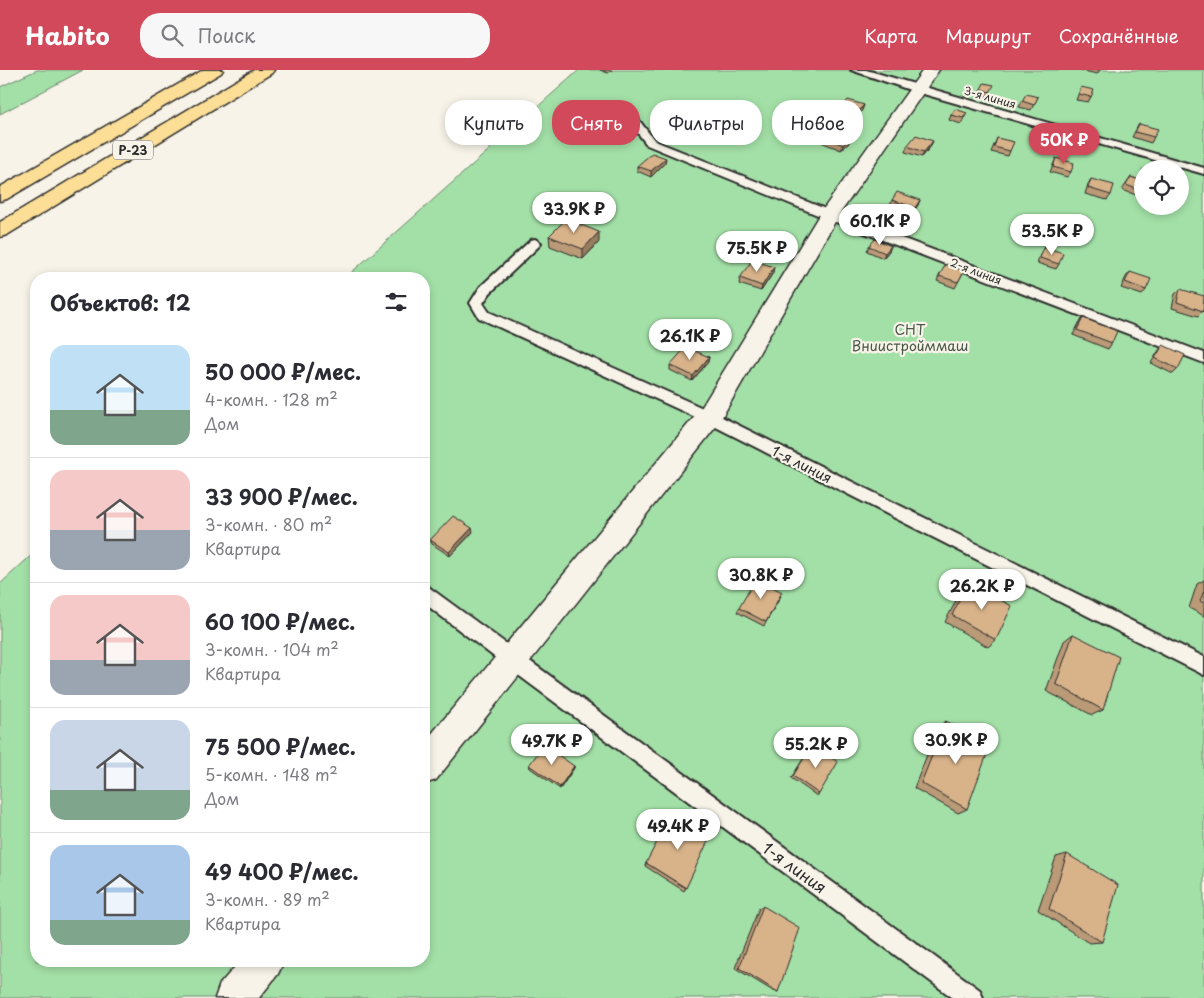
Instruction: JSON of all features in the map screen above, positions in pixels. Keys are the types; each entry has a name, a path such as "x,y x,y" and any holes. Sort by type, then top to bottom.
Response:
{"highway":[{"name":"Р-23","path":"0,195 215,70"},
{"name":"Р-23","path":"0,231 266,70"}],"street":[{"path":"430,761 709,416 829,214 931,70"},
{"path":"234,998 260,967"}],"lane":[{"name":"3-я линия","path":"856,70 1204,172"},
{"name":"2-я линия","path":"640,129 651,143 829,214 1204,358"},
{"name":"1-я линия","path":"535,243 485,290 476,303 484,315 709,416 1204,666"},
{"name":"1-я линия","path":"430,598 972,998"}],"green space":[{"path":"37,70 83,70 0,114 0,87"},
{"name":"СНТ Вниистройммаш","path":"579,70 1204,70 1204,998 0,998 0,584 30,556 30,967 430,967 430,272 352,272 495,145 542,145 542,103"}],"building":[{"path":"984,83 994,85 990,92 981,89"},
{"path":"1081,87 1094,90 1091,97 1079,94"},
{"path":"1026,94 1038,97 1034,105 1022,101"},
{"path":"955,109 967,113 963,118 951,115"},
{"path":"1139,124 1158,129 1154,137 1135,132"},
{"path":"916,135 933,141 924,152 907,146"},
{"path":"997,138 1014,142 1010,151 994,147"},
{"path":"652,153 666,158 651,171 637,166"},
{"path":"1056,158 1074,163 1071,172 1053,167"},
{"path":"1131,177 1134,178 1134,188 1126,185"},
{"path":"1091,179 1114,185 1111,195 1088,188"},
{"path":"897,192 920,200 915,208 892,200"},
{"path":"566,219 599,232 583,249 549,236"},
{"path":"875,239 891,246 885,253 869,246"},
{"path":"1044,247 1063,253 1059,264 1040,258"},
{"path":"752,260 774,267 762,286 740,278"},
{"path":"946,264 964,271 958,282 939,276"},
{"path":"1130,272 1151,279 1146,290 1125,282"},
{"path":"1180,289 1204,296 1203,311 1177,302"},
{"path":"1083,318 1117,331 1112,343 1077,330"},
{"path":"1163,345 1185,355 1178,369 1155,358"},
{"path":"686,347 709,357 693,376 670,365"},
{"path":"453,516 472,528 449,552 430,540"},
{"path":"756,578 782,592 766,622 739,608"},
{"path":"968,583 1012,606 996,640 952,615"},
{"path":"1204,591 1204,603 1200,601"},
{"path":"1073,634 1119,657 1103,710 1056,684"},
{"path":"946,721 990,746 967,809 921,783"},
{"path":"544,745 574,766 560,787 529,765"},
{"path":"812,745 838,762 819,794 793,776"},
{"path":"671,815 709,839 686,888 646,863"},
{"path":"1067,854 1118,885 1102,942 1049,909"},
{"path":"763,906 800,928 778,992 739,968"}]}
